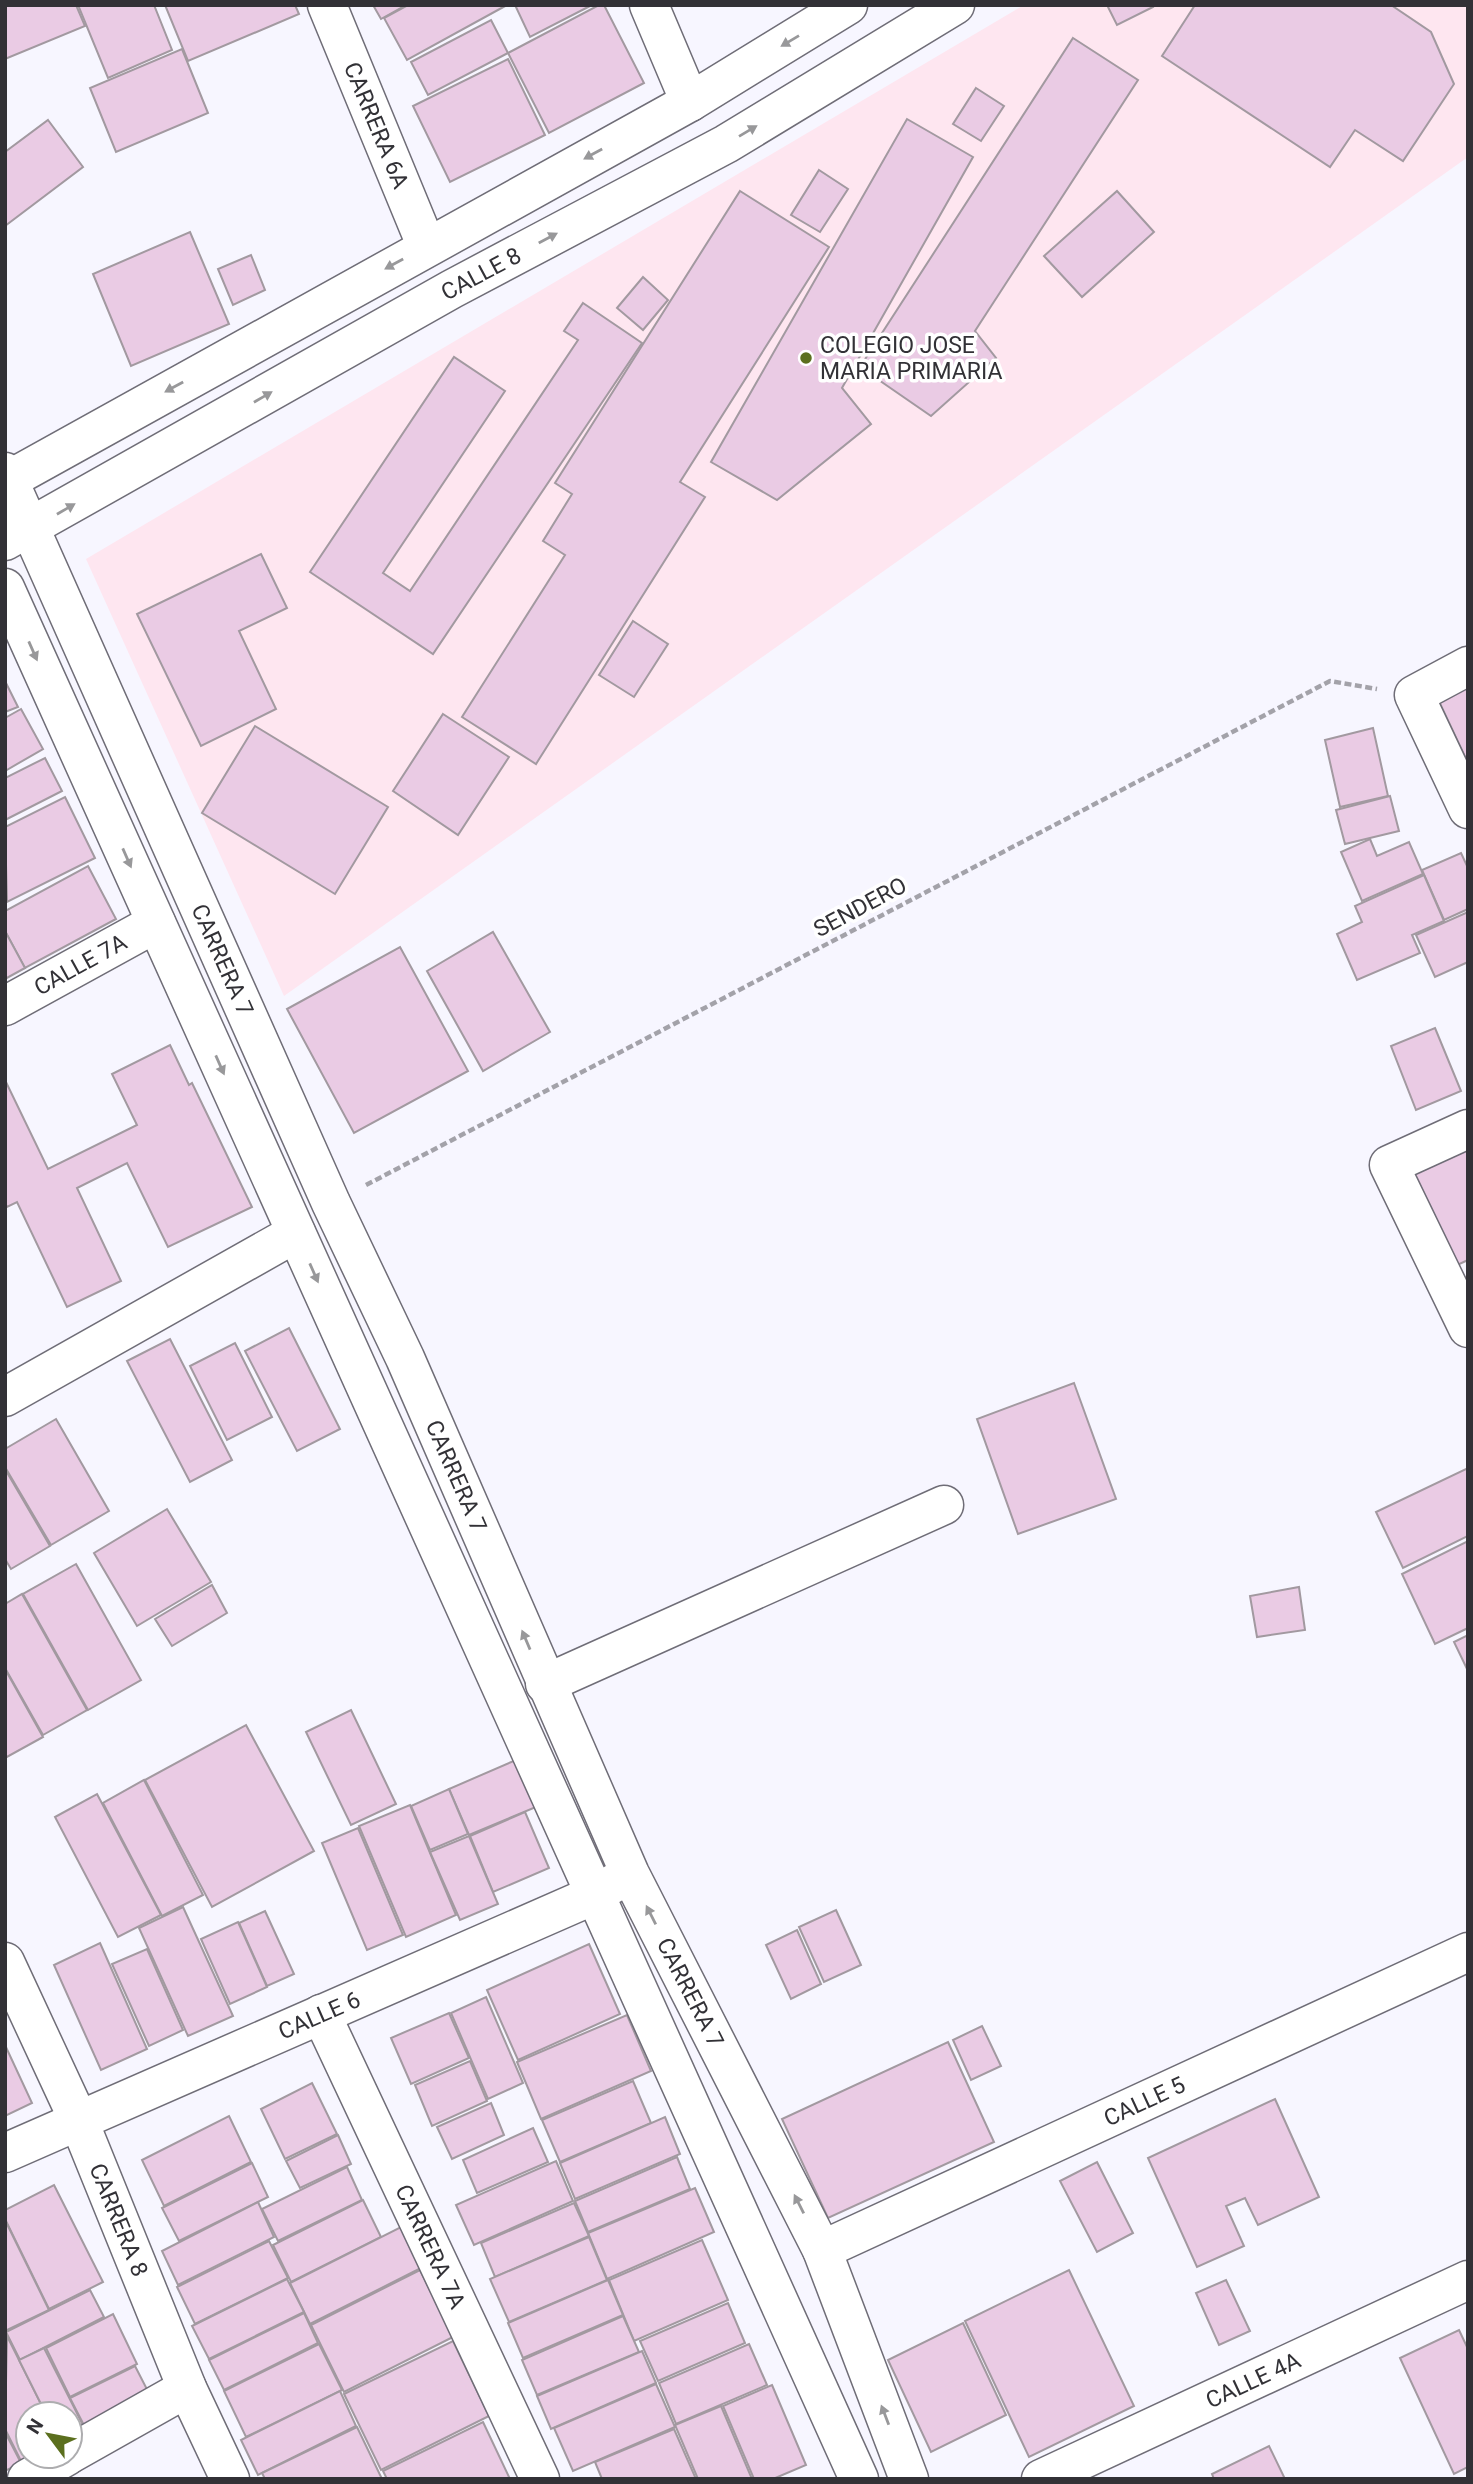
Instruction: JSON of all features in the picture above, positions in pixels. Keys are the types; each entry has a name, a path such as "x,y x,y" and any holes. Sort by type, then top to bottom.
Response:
{"street":[{"name":"CARRERA 6A","path":"327,5 426,245"},
{"path":"649,5 690,102"},
{"path":"7,478 690,102 848,5"},
{"name":"CALLE 8","path":"18,535 452,289 726,144 955,5"},
{"name":"CARRERA 7","path":"7,478 18,535 405,1358 630,1874 822,2250 900,2476"},
{"name":"CARRERA 7","path":"5,588 859,2479"},
{"path":"1468,666 1413,695 1468,808"},
{"name":"CALLE 7A","path":"5,1006 156,923"},
{"path":"1466,1130 1389,1165 1468,1328"},
{"path":"5,1397 296,1233"},
{"path":"545,1684 944,1505"},
{"name":"CALLE 6","path":"5,2153 594,1895 630,1874"},
{"name":"CALLE 5","path":"822,2250 1468,1952"},
{"name":"CARRERA 8","path":"5,1962 78,2119 187,2388 230,2479"},
{"name":"CARRERA 7A","path":"321,2014 540,2479"},
{"name":"CALLE 4A","path":"1041,2479 1468,2280"},
{"path":"84,2446 187,2388"},
{"path":"27,2479 43,2470"}],"path":[{"name":"SENDERO","path":"331,1203 1330,681 1413,695"}],"shaded area":[{"name":"COLEGIO JOSE MARIA PRIMARIA","path":"1024,5 1468,5 1468,157 284,996 86,559"}],"building":[{"path":"5,5 76,5 85,26 5,59"},
{"path":"78,5 154,5 172,50 108,78"},
{"path":"165,5 295,5 299,14 188,61"},
{"path":"373,5 406,5 381,19"},
{"path":"408,5 507,5 407,60 384,18"},
{"path":"515,5 592,5 530,37"},
{"path":"599,5 604,5 644,83 549,133 508,53"},
{"path":"1107,5 1152,5 1153,7 1117,25"},
{"path":"1195,5 1391,5 1431,32 1454,84 1403,161 1355,130 1330,167 1162,56"},
{"path":"491,20 508,53 428,95 411,62"},
{"path":"1073,38 1138,80 975,331 996,358 931,416 860,367"},
{"path":"182,49 208,113 116,152 90,88"},
{"path":"508,59 545,135 450,182 413,106"},
{"path":"976,88 1004,106 981,141 953,124"},
{"path":"907,119 973,157 842,388 871,424 777,500 711,462"},
{"path":"48,120 83,167 5,226 5,152"},
{"path":"819,170 848,189 820,232 791,215"},
{"path":"740,191 829,247 680,482 705,497 536,764 462,717 565,555 543,541 572,494 555,483"},
{"path":"1117,191 1154,232 1082,297 1044,256"},
{"path":"190,232 229,324 131,366 93,274"},
{"path":"251,255 265,290 233,305 218,269"},
{"path":"643,277 668,300 643,330 617,308"},
{"path":"583,303 642,343 433,654 310,572 454,357 505,391 383,573 410,591 578,340 564,331"},
{"path":"261,554 287,608 239,631 276,709 201,746 137,614"},
{"path":"633,621 668,644 634,697 599,675"},
{"path":"1468,680 1468,763 1436,695"},
{"path":"5,681 18,707 5,712"},
{"path":"21,709 43,749 5,771 5,718"},
{"path":"443,714 509,757 458,835 393,791"},
{"path":"255,726 388,807 335,894 202,813"},
{"path":"1373,728 1388,796 1340,807 1325,740"},
{"path":"45,758 62,791 5,820 5,778"},
{"path":"1390,796 1399,831 1345,844 1336,810"},
{"path":"65,797 95,858 7,902 5,827"},
{"path":"1370,839 1377,856 1409,842 1423,874 1362,901 1341,852"},
{"path":"1461,853 1468,868 1468,909 1444,920 1422,870"},
{"path":"88,866 116,919 25,968 5,931 5,911"},
{"path":"1424,875 1444,921 1412,935 1420,953 1357,980 1337,934 1362,922 1355,906"},
{"path":"1468,912 1468,962 1435,977 1416,935"},
{"path":"5,931 25,968 5,979"},
{"path":"493,932 550,1032 483,1071 427,971"},
{"path":"400,947 468,1071 354,1133 287,1009"},
{"path":"1435,1028 1461,1091 1416,1110 1391,1046"},
{"path":"170,1045 189,1085 192,1083 252,1207 168,1247 127,1163 77,1188 121,1281 67,1307 17,1202 7,1207 5,1203 5,1080 48,1169 137,1125 112,1074"},
{"path":"1468,1148 1468,1260 1453,1267 1411,1175"},
{"path":"289,1328 340,1429 297,1451 245,1351"},
{"path":"170,1339 232,1460 190,1482 127,1361"},
{"path":"235,1343 272,1417 227,1440 190,1366"},
{"path":"1074,1383 1116,1499 1018,1534 977,1419"},
{"path":"56,1419 109,1511 51,1545 5,1467 5,1449"},
{"path":"1468,1468 1468,1536 1403,1568 1376,1512"},
{"path":"5,1469 50,1546 11,1569 5,1559"},
{"path":"167,1509 211,1582 137,1626 94,1553"},
{"path":"1468,1541 1468,1628 1435,1644 1402,1574"},
{"path":"76,1564 141,1680 88,1710 23,1594"},
{"path":"212,1585 227,1613 172,1646 155,1619"},
{"path":"1299,1587 1305,1630 1257,1637 1250,1596"},
{"path":"22,1594 87,1710 43,1735 5,1668 5,1604"},
{"path":"1468,1635 1468,1671 1454,1642"},
{"path":"5,1669 43,1737 5,1758"},
{"path":"351,1710 396,1804 351,1825 306,1732"},
{"path":"246,1725 314,1851 212,1907 145,1780"},
{"path":"516,1760 536,1807 469,1835 449,1789"},
{"path":"144,1780 203,1895 162,1916 103,1803"},
{"path":"449,1789 468,1834 430,1850 411,1806"},
{"path":"97,1794 161,1915 118,1937 55,1817"},
{"path":"410,1805 456,1915 406,1937 359,1826"},
{"path":"525,1812 549,1868 493,1892 470,1836"},
{"path":"358,1828 403,1935 367,1950 322,1843"},
{"path":"469,1836 498,1904 460,1920 430,1852"},
{"path":"183,1907 233,2016 188,2036 139,1928"},
{"path":"836,1910 861,1965 824,1982 799,1927"},
{"path":"265,1911 294,1974 267,1986 239,1923"},
{"path":"238,1922 267,1987 230,2004 201,1939"},
{"path":"797,1930 821,1984 791,1999 766,1945"},
{"path":"100,1943 147,2049 101,2070 54,1965"},
{"path":"589,1944 620,2014 518,2060 487,1990"},
{"path":"147,1949 183,2030 149,2046 112,1964"},
{"path":"486,1997 523,2083 488,2099 451,2013"},
{"path":"449,2013 469,2058 411,2084 391,2038"},
{"path":"627,2015 651,2071 541,2119 517,2062"},
{"path":"982,2026 1001,2066 971,2080 953,2040"},
{"path":"948,2042 994,2142 828,2218 782,2119"},
{"path":"5,2045 32,2103 5,2116"},
{"path":"470,2061 487,2101 432,2126 415,2085"},
{"path":"633,2081 651,2123 560,2162 542,2120"},
{"path":"312,2083 337,2134 285,2159 261,2109"},
{"path":"1275,2099 1319,2197 1258,2225 1245,2198 1226,2206 1244,2246 1197,2267 1148,2158"},
{"path":"491,2103 504,2135 452,2159 437,2127"},
{"path":"229,2116 251,2162 164,2206 142,2160"},
{"path":"665,2117 680,2154 575,2199 560,2163"},
{"path":"533,2128 548,2162 477,2193 463,2160"},
{"path":"338,2135 351,2164 300,2188 286,2161"},
{"path":"677,2157 690,2189 588,2232 575,2201"},
{"path":"556,2161 573,2201 474,2245 456,2205"},
{"path":"1097,2162 1133,2233 1097,2252 1060,2181"},
{"path":"252,2163 268,2197 179,2241 162,2208"},
{"path":"347,2167 362,2200 278,2241 262,2209"},
{"path":"54,2185 103,2282 49,2309 5,2219 5,2210"},
{"path":"695,2188 714,2232 607,2279 588,2233"},
{"path":"363,2200 381,2237 291,2282 273,2245"},
{"path":"258,2202 274,2237 178,2285 162,2251"},
{"path":"574,2203 589,2236 495,2277 481,2243"},
{"path":"5,2220 49,2310 5,2331"},
{"path":"401,2227 421,2268 310,2324 290,2283"},
{"path":"589,2237 607,2280 509,2322 490,2279"},
{"path":"702,2240 728,2300 634,2341 609,2280"},
{"path":"269,2241 288,2278 195,2324 177,2287"},
{"path":"420,2270 453,2337 344,2392 311,2325"},
{"path":"1069,2270 1134,2406 1029,2457 965,2321"},
{"path":"287,2279 304,2312 209,2359 192,2326"},
{"path":"608,2280 623,2315 523,2358 508,2323"},
{"path":"1226,2280 1250,2331 1219,2345 1196,2293"},
{"path":"90,2290 104,2317 20,2360 6,2332"},
{"path":"728,2303 745,2343 658,2381 640,2341"},
{"path":"304,2313 318,2343 224,2390 209,2360"},
{"path":"113,2314 137,2364 70,2397 46,2348"},
{"path":"623,2316 639,2352 537,2395 522,2360"},
{"path":"963,2323 1006,2415 931,2452 888,2360"},
{"path":"1459,2330 1468,2349 1468,2467 1454,2474 1400,2358"},
{"path":"7,2336 39,2400 14,2400 14,2447 5,2429"},
{"path":"453,2341 489,2416 381,2470 344,2394"},
{"path":"319,2344 342,2390 246,2437 224,2391"},
{"path":"749,2344 767,2385 676,2424 659,2383"},
{"path":"44,2348 70,2400 39,2400 19,2360"},
{"path":"642,2351 656,2383 551,2429 537,2396"},
{"path":"135,2366 154,2403 89,2435 84,2425 84,2400 70,2398"},
{"path":"656,2384 675,2427 573,2471 554,2428"},
{"path":"772,2385 806,2465 773,2479 754,2479 723,2406"},
{"path":"340,2391 356,2426 258,2475 241,2440"},
{"path":"721,2406 752,2479 698,2479 675,2425"},
{"path":"483,2422 510,2479 387,2479 383,2471"},
{"path":"357,2427 382,2479 265,2479 262,2473"},
{"path":"674,2429 696,2479 602,2479 595,2462"},
{"path":"5,2432 14,2449 14,2466 5,2471"},
{"path":"1269,2446 1285,2479 1214,2479 1212,2474"}],"place":[{"name":"COLEGIO JOSE MARIA PRIMARIA","path":"806,358"}]}
